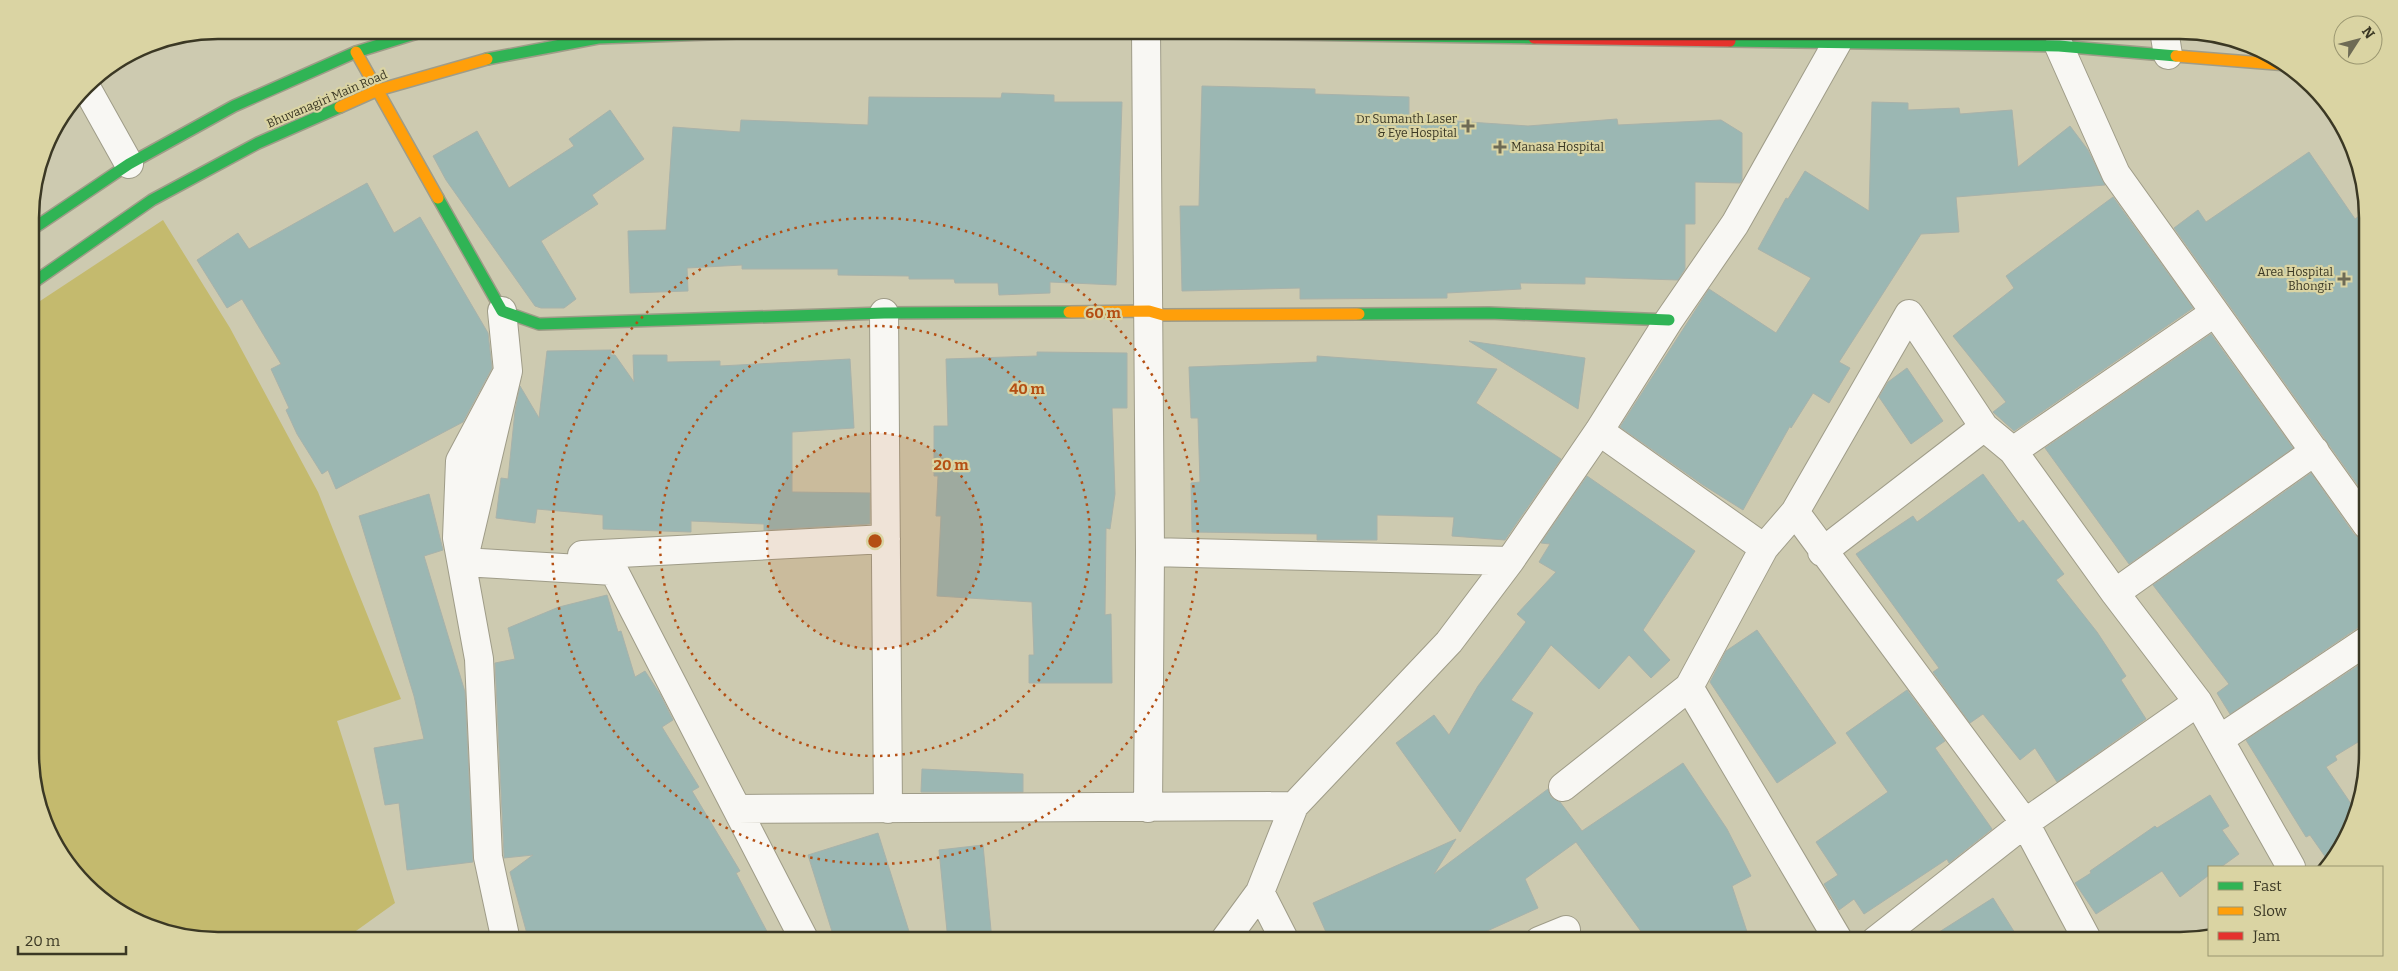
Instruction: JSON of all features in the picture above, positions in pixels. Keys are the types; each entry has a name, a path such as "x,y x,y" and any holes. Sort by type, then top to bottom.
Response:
{"main road":[{"path":"39,224 129,164 234,106 356,52 398,39"},
{"name":"Bhuvanagiri Main Road","path":"39,278 152,200 258,143 378,90 482,60 593,39"},
{"name":"Bhuvanagiri Main Road","path":"1886,39 2059,46 2166,43 2267,61"},
{"path":"356,52 502,311 539,324 884,314 1149,311 1164,315 1489,313 1669,320"}],"street":[{"path":"1146,39 1150,552 1148,808"},
{"path":"1231,932 1260,892 1294,806 1449,642 1510,561 1599,431 1669,320 1734,224 1836,39"},
{"path":"2059,46 2116,174 2359,514"},
{"path":"89,93 129,164"},
{"path":"502,311 508,371 460,461 460,550 479,659 488,857 504,932"},
{"path":"2013,450 2214,313"},
{"path":"884,314 888,809"},
{"path":"1563,787 1689,687 1764,548 1795,512 1909,314 1984,427 2013,450 2115,593 2198,702 2290,866"},
{"path":"1822,552 1984,427"},
{"path":"1599,431 1764,548"},
{"path":"2115,593 2315,451"},
{"path":"1795,512 1822,552 2025,822 2083,932"},
{"path":"460,550 886,539"},
{"path":"460,550 614,571 800,932"},
{"path":"1150,552 1510,561"},
{"path":"2220,739 2359,646"},
{"path":"1689,687 1834,932"},
{"path":"1886,932 2025,822 2198,702"},
{"path":"737,809 1294,806"},
{"path":"1260,892 1280,932"},
{"path":"1561,932 1566,930"}],"shaded area":[{"path":"163,220 230,328 318,492 401,699 337,721 395,903 355,932 206,932 160,923 138,914 100,888 83,871 57,833 45,800 39,765 39,302"}],"building":[{"path":"1202,86 1315,89 1315,94 1409,97 1409,118 1528,126 1617,119 1618,125 1721,120 1742,133 1742,180 1740,183 1695,182 1695,224 1685,224 1685,269 1678,280 1585,277 1585,284 1520,283 1521,289 1447,293 1447,298 1300,299 1300,288 1182,291 1180,206 1199,206"},
{"path":"1002,93 1054,95 1054,102 1122,102 1116,285 1050,282 1050,293 999,295 998,283 955,283 954,279 909,279 909,276 838,275 838,269 742,269 742,265 687,268 688,291 630,293 628,231 666,230 673,127 740,132 741,120 868,125 869,97 1001,98"},
{"path":"1872,102 1908,103 1908,110 1959,108 1960,114 2012,110 2018,167 2070,126 2088,150 2105,185 1956,197 1959,232 1921,234 1839,362 1850,368 1829,403 1813,393 1791,428 1790,426 1743,510 1703,485 1620,427 1709,289 1776,333 1811,278 1758,249 1786,198 1788,199 1805,171 1869,211"},
{"path":"610,110 644,159 592,195 598,204 541,241 576,299 564,308 541,308 535,306 446,180 433,156 477,131 509,188 574,146 569,139"},
{"path":"2309,152 2355,219 2359,216 2359,487 2174,228 2198,210 2206,222"},
{"path":"367,183 394,233 420,217 488,333 492,368 463,422 336,489 328,470 322,474 297,434 286,410 289,408 271,369 281,364 242,299 227,308 197,260 238,233 249,249"},
{"path":"2113,197 2193,308 2014,431 1993,412 2006,402 1953,336 2014,288 2006,276"},
{"path":"2211,334 2293,448 2129,564 2045,448"},
{"path":"1469,341 1585,358 1578,409"},
{"path":"611,350 611,355 615,355 634,382 633,355 667,355 667,362 720,361 720,366 850,359 854,428 792,432 792,492 870,493 870,524 764,530 764,524 691,521 691,532 603,529 603,515 537,509 535,523 496,518 501,478 508,479 515,411 520,386 539,418 547,351"},
{"path":"1037,352 1127,353 1127,408 1112,408 1115,494 1110,529 1106,528 1105,615 1111,614 1112,683 1029,683 1029,655 1034,655 1032,602 937,596 941,516 936,516 938,476 934,476 934,426 948,426 946,359 1037,356"},
{"path":"1317,356 1497,369 1476,403 1561,459 1505,540 1452,536 1454,517 1377,515 1377,540 1317,540 1317,534 1192,532 1191,483 1200,482 1198,418 1191,418 1189,367 1317,362"},
{"path":"1907,368 1943,421 1911,444 1879,397 1888,382"},
{"path":"2311,473 2354,534 2359,538 2359,627 2230,714 2217,693 2229,684 2153,585"},
{"path":"1983,474 2019,523 2023,520 2064,574 2056,580 2097,632 2126,676 2121,680 2146,719 2057,782 2035,748 2020,760 1983,714 1970,723 1933,672 1939,668 1856,554 1913,516 1917,522"},
{"path":"1587,476 1695,551 1643,630 1670,660 1651,678 1629,655 1599,689 1551,645 1511,700 1533,713 1460,832 1396,743 1434,715 1449,735 1478,686 1526,622 1517,614 1556,572 1539,562 1550,544 1541,543"},
{"path":"429,494 443,550 424,556 465,692 473,862 407,870 399,803 385,805 374,748 424,739 414,696 359,516"},
{"path":"607,595 618,632 621,631 635,677 645,671 660,694 673,720 662,727 699,787 692,791 740,871 736,873 767,932 527,932 510,872 533,855 504,858 495,663 515,659 508,628 559,607"},
{"path":"1757,630 1836,743 1777,783 1710,682 1726,651"},
{"path":"2359,665 2359,741 2335,756 2337,760 2326,767 2352,805 2341,833 2326,857 2310,835 2306,837 2246,740"},
{"path":"1907,690 1945,741 1935,748 1992,829 1949,863 1947,859 1864,914 1854,899 1839,910 1824,884 1838,875 1816,842 1888,792 1846,733"},
{"path":"1683,763 1727,829 1751,876 1732,886 1747,932 1641,932 1576,842 1525,879 1538,908 1485,932 1326,932 1313,903 1456,839 1434,874 1548,789 1551,797 1560,802 1582,831"},
{"path":"922,769 1023,774 1023,792 921,792"},
{"path":"2210,795 2229,826 2222,830 2239,854 2222,866 2208,866 2208,876 2180,897 2162,871 2096,914 2075,883 2155,826 2157,828"},
{"path":"878,833 909,932 832,932 808,855"},
{"path":"983,845 991,932 947,932 939,850"},
{"path":"1993,898 2014,932 1939,932"}],"traffic: fast":[{"path":"39,225 129,164 234,106 356,52 398,39"},
{"path":"487,59 593,39"},
{"path":"1730,41 2059,46 2176,56"},
{"path":"39,278 152,200 258,143 340,107"},
{"path":"438,198 502,311 539,324 884,313 1069,312"},
{"path":"1359,314 1489,313 1669,320"}],"traffic: slow":[{"path":"356,52 438,198"},
{"path":"2176,56 2271,64"},
{"path":"340,107 378,90 487,59"},
{"path":"1069,312 1149,311 1163,315 1359,314"}],"traffic: jam":[{"path":"1599,39 1730,41"}],"place":[{"name":"Dr Sumanth Laser & Eye Hospital","path":"1468,126"},
{"name":"Manasa Hospital","path":"1500,147"},
{"name":"Area Hospital Bhongir","path":"2344,279"}]}
